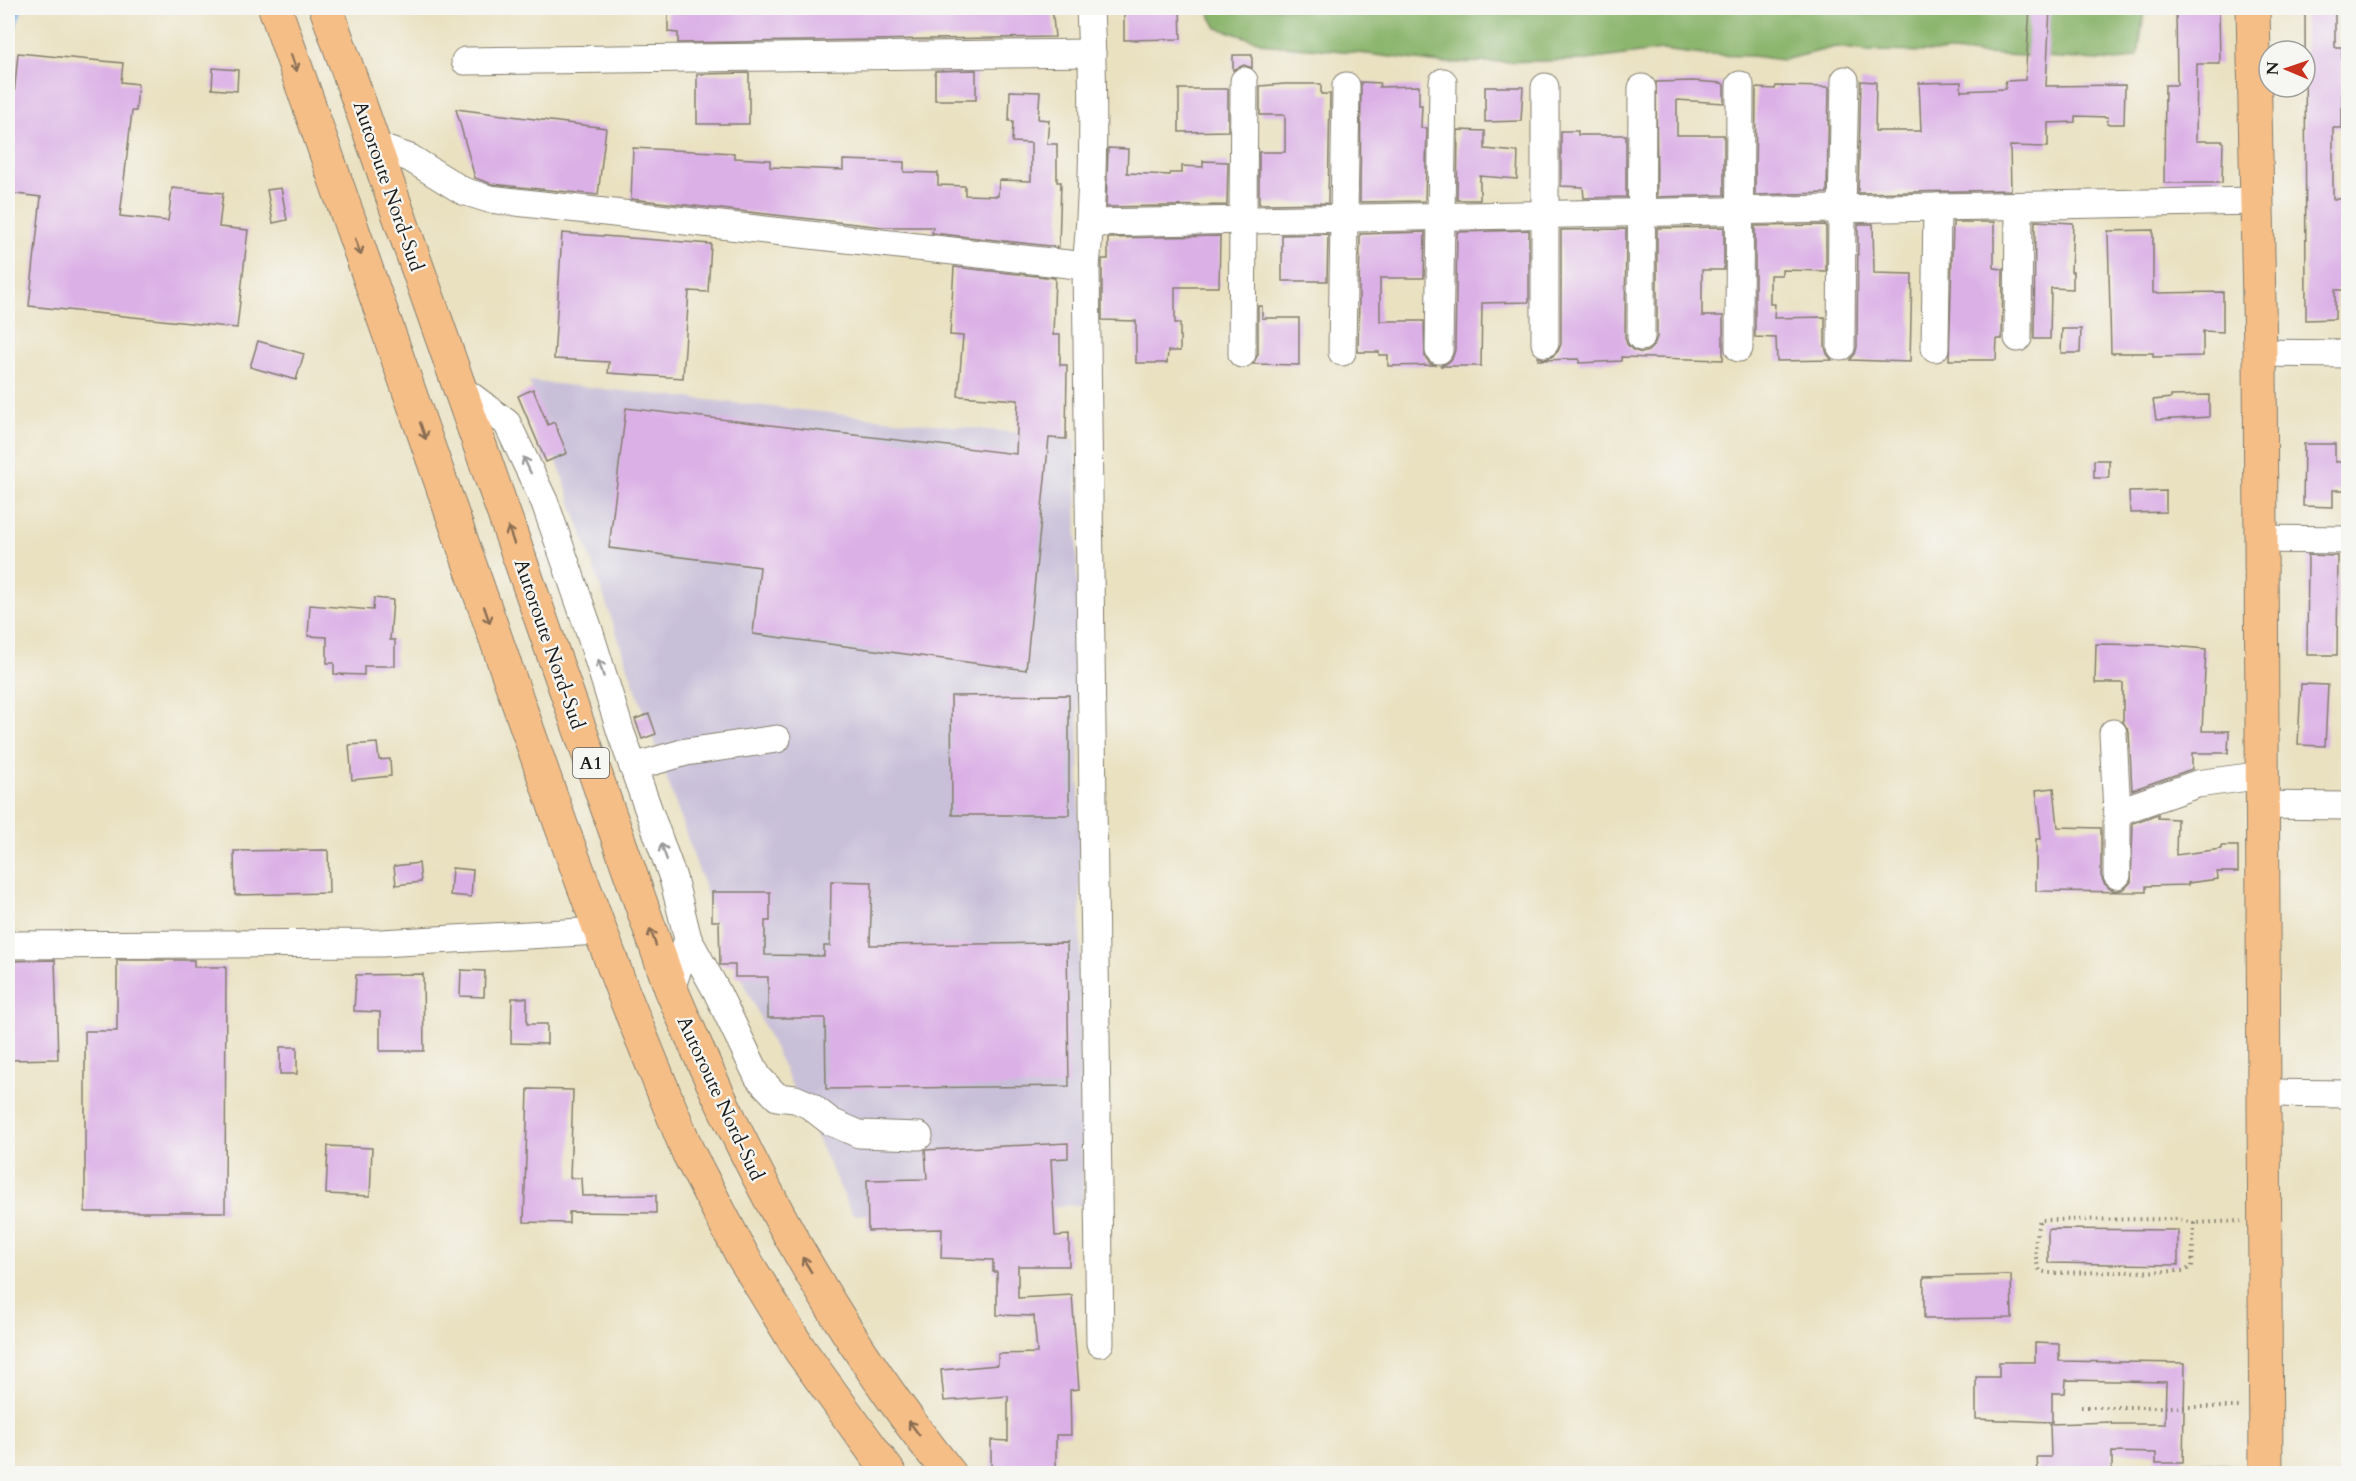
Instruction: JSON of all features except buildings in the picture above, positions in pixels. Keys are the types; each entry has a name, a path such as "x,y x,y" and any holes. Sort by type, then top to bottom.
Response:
{"main road":[{"name":"A1","path":"274,8 600,931 688,1152 737,1245 800,1350 890,1473"},
{"name":"Autoroute Nord-Sud","path":"326,8 671,989 711,1084 773,1208 842,1325 917,1433 950,1473"},
{"path":"2253,8 2262,539 2266,1473"}],"street":[{"path":"1090,8 1091,223 1086,266 1100,1343"},
{"path":"465,62 1092,53"},
{"path":"1841,346 1845,80"},
{"path":"1242,354 1244,81"},
{"path":"1439,350 1443,82"},
{"path":"1739,348 1740,85"},
{"path":"1342,352 1346,86"},
{"path":"1545,87 1545,343"},
{"path":"1641,337 1642,88"},
{"path":"375,146 410,158 463,190 489,199 1086,266"},
{"path":"1091,223 2257,201"},
{"path":"2018,338 2019,206"},
{"path":"1935,348 1937,207"},
{"path":"2260,352 2344,351"},
{"path":"460,388 507,423 545,503 633,767 673,878 688,939 716,990 758,1077 777,1097 795,1099 809,1105 831,1122 859,1134 919,1136"},
{"path":"2262,539 2349,540"},
{"path":"2113,733 2117,812 2116,875"},
{"path":"633,767 686,752 777,739"},
{"path":"2117,812 2197,784 2263,790 2349,806"},
{"path":"8,945 381,943 600,931"},
{"path":"671,989 688,939"},
{"path":"2266,1093 2349,1094"}],"path":[{"path":"2194,1223 2192,1267 2183,1271 2049,1273 2040,1271 2036,1263 2037,1229 2040,1220 2175,1219 2194,1223 2225,1223 2265,1218"},
{"path":"2081,1407 2265,1407"}],"shaded area":[{"path":"529,381 1076,439 1083,1205 853,1215 721,935"}],"green space":[{"path":"1206,8 2143,8 2144,12 2138,56 2118,61 1949,52 1866,51 1836,47 1783,60 1662,50 1587,60 1441,63 1270,45 1217,28"},
{"path":"2205,1462 2239,1466 2240,1473 2116,1474 2169,1463"}],"waterway":[{"path":"8,42 20,8"}]}
